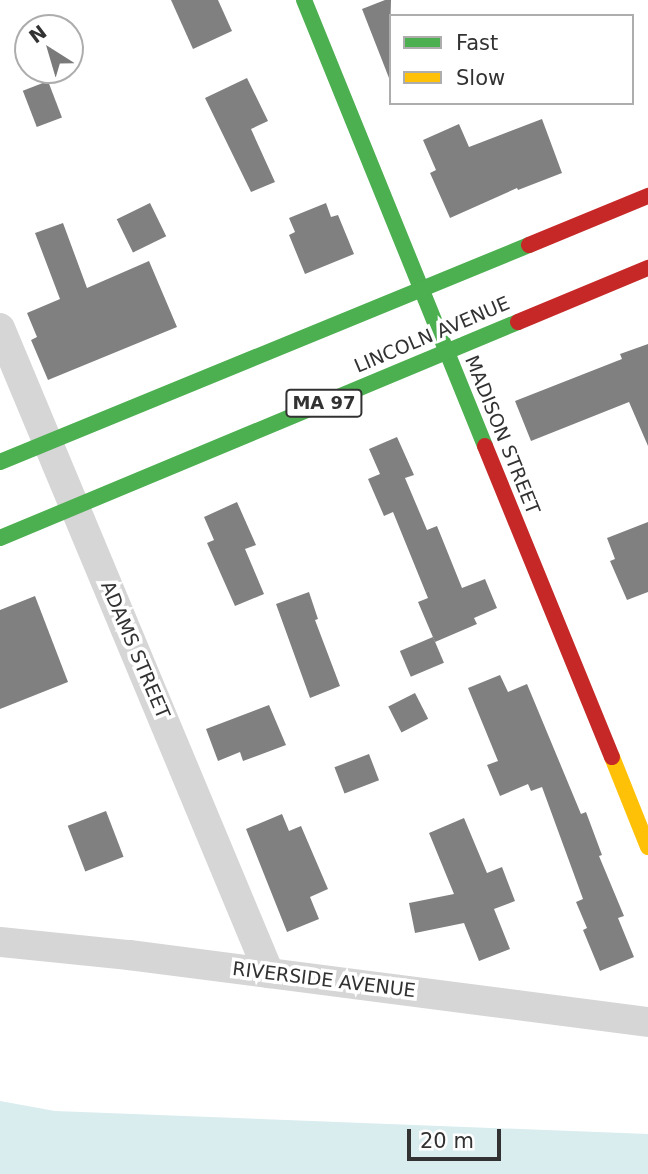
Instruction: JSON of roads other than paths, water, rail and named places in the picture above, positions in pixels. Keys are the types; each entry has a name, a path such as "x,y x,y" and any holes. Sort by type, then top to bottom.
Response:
{"main road":[{"name":"MADISON STREET","path":"304,0 648,847"},
{"path":"0,462 648,196"},
{"name":"LINCOLN AVENUE","path":"0,538 648,268"}],"street":[{"name":"ADAMS STREET","path":"0,328 269,973"},
{"name":"RIVERSIDE AVENUE","path":"0,942 269,973 648,1022"}]}
